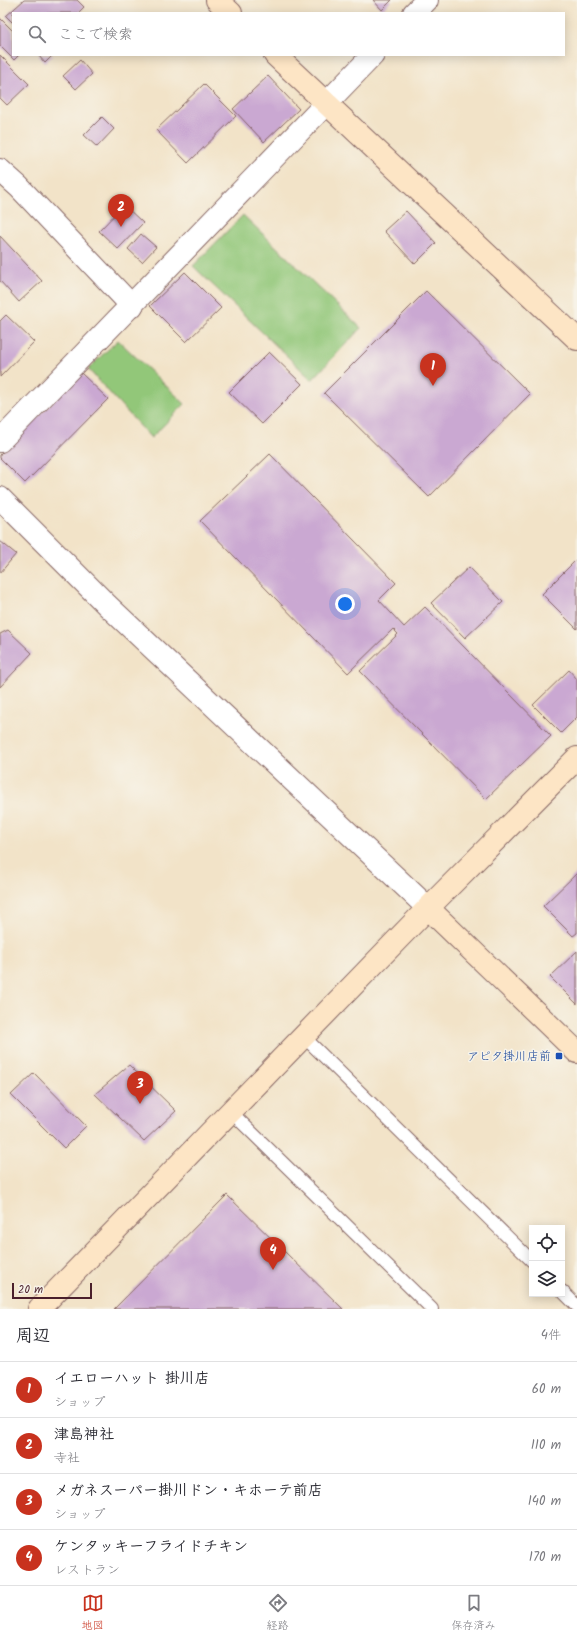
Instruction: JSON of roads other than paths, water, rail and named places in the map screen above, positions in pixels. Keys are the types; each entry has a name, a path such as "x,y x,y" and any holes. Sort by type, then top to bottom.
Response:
{"street":[{"path":"217,0 230,12"},
{"path":"415,12 427,0"},
{"path":"276,56 577,339"},
{"path":"0,442 372,56"},
{"path":"0,170 19,187 132,306"},
{"path":"0,498 107,606 428,908 577,1052"},
{"path":"39,1309 303,1036 577,758"}],"lane":[{"path":"303,1036 529,1258"},
{"path":"230,1111 432,1309"},
{"path":"565,1294 577,1306"}],"place":[{"name":"津島神社","path":"121,227"},
{"name":"イエローハット 掛川店","path":"433,386"},
{"name":"アピタ掛川店前","path":"559,1056"},
{"name":"メガネスーパー掛川ドン・キホーテ前店","path":"140,1104"},
{"name":"ケンタッキーフライドチキン","path":"273,1270"}]}
